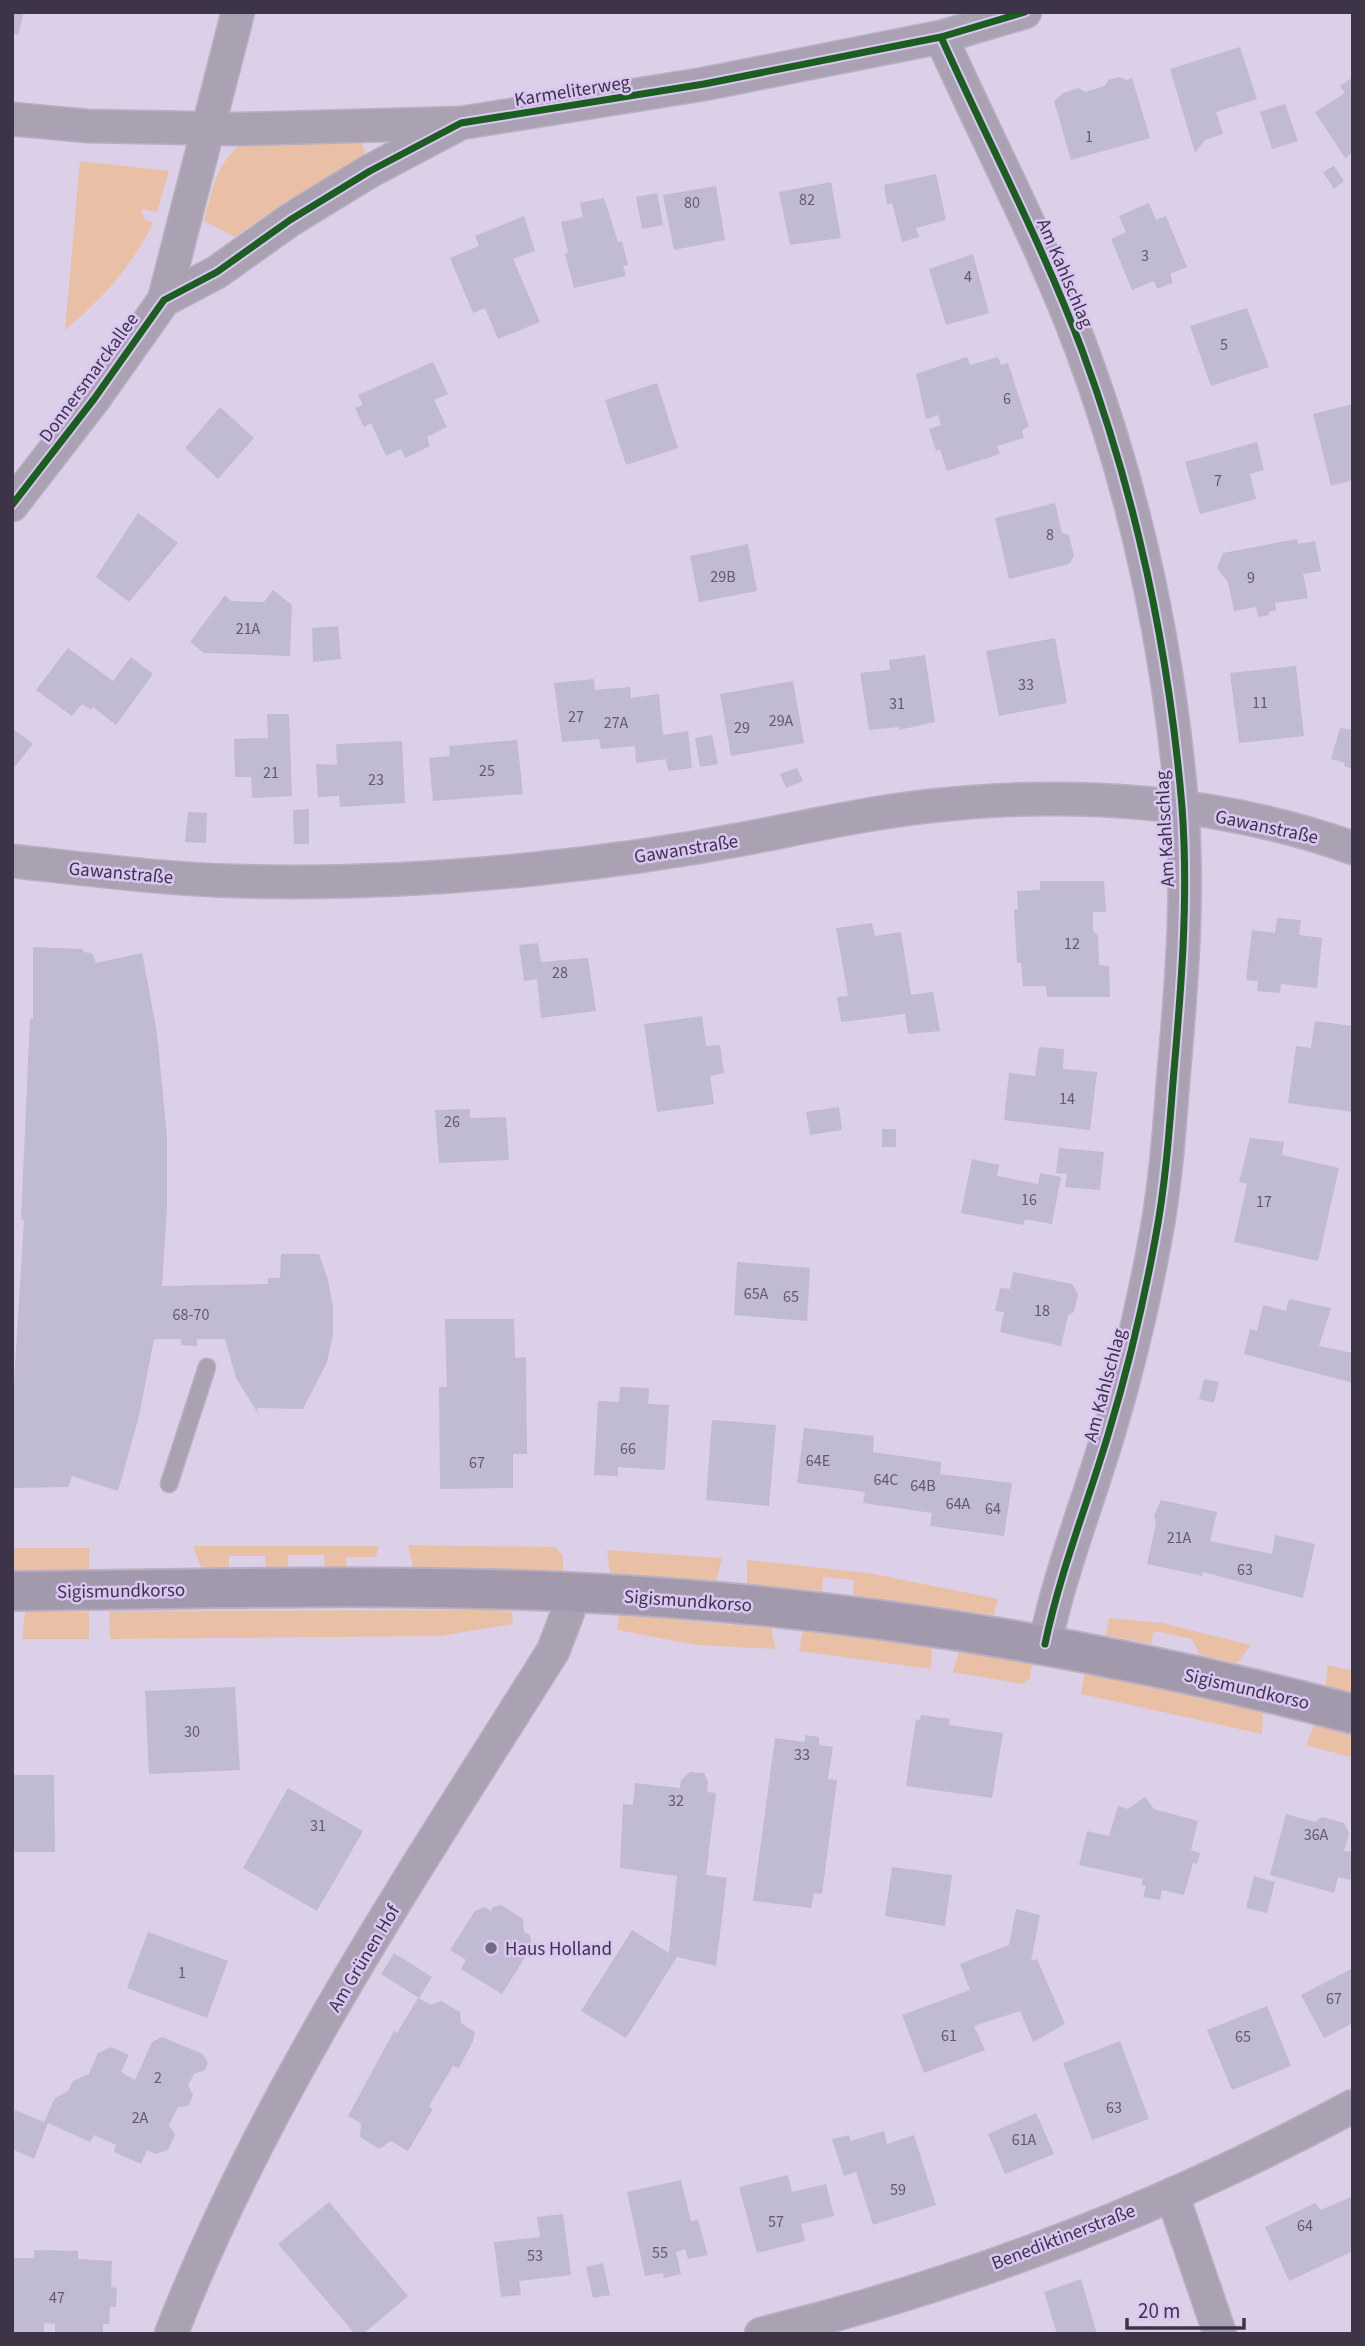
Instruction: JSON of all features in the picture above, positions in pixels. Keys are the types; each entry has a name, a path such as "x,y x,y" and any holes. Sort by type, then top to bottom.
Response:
{"street":[{"name":"Donnersmarckallee","path":"12,505 94,399 164,300 238,12"},
{"name":"Karmeliterweg","path":"12,119 87,126 209,129 461,123 704,84 941,37 1025,12"},
{"name":"Am Kahlschlag","path":"941,37 1043,253 1083,353 1116,455 1146,575 1164,669 1182,807 1184,934 1167,1151 1156,1239 1109,1432 1066,1564 1045,1644"},
{"name":"Karmeliterweg","path":"164,300 217,272 290,220 370,171 461,123"},
{"name":"Gawanstraße","path":"12,861 104,872 236,881 388,879 534,869 742,839 831,820 931,806 1012,799 1095,799 1182,807 1312,833 1353,848"},
{"name":"Sigismundkorso","path":"12,1591 455,1588 571,1592 747,1604 891,1620 1045,1644 1236,1683 1353,1714"},
{"name":"Am Grünen Hof","path":"171,2334 191,2282 260,2138 337,2000 553,1651 568,1612 571,1592"},
{"name":"Benediktinerstraße","path":"761,2334 884,2300 1014,2257 1172,2194 1353,2106"},
{"path":"1172,2194 1220,2334"}],"lane":[{"path":"169,1484 207,1367"}],"shaded area":[{"path":"352,139 361,143 365,151 362,160 287,201 235,237 204,221 219,170 239,146"},
{"path":"80,161 169,171 157,212 141,209 145,220 153,222 136,253 104,294 65,330"},
{"path":"408,1545 555,1547 563,1556 563,1571 413,1568"},
{"path":"193,1546 379,1546 376,1557 346,1557 347,1569 325,1569 324,1555 288,1555 288,1570 266,1569 265,1556 229,1556 229,1569 202,1570"},
{"path":"12,1548 89,1548 89,1570 12,1571"},
{"path":"607,1550 722,1558 716,1581 610,1573"},
{"path":"747,1560 869,1573 998,1599 994,1615 853,1595 854,1580 823,1577 822,1591 747,1584"},
{"path":"109,1611 512,1612 513,1624 440,1636 110,1639"},
{"path":"25,1612 89,1612 89,1639 22,1639"},
{"path":"619,1615 771,1628 776,1649 697,1645 617,1630"},
{"path":"1109,1618 1162,1623 1251,1645 1237,1663 1200,1655 1192,1639 1154,1631 1151,1644 1106,1635"},
{"path":"803,1630 932,1647 931,1669 799,1651"},
{"path":"959,1651 1032,1663 1030,1678 1022,1684 953,1672"},
{"path":"1328,1665 1353,1671 1353,1693 1325,1686"},
{"path":"1085,1673 1263,1712 1262,1734 1081,1694"},
{"path":"1314,1725 1353,1735 1353,1758 1306,1745"}],"building":[{"path":"12,12 24,12 18,35 12,33"},
{"path":"1240,47 1257,99 1216,112 1223,134 1205,140 1195,153 1170,69"},
{"path":"1119,77 1126,80 1132,78 1150,138 1071,160 1054,101 1063,93 1079,88 1085,92 1105,86 1108,80"},
{"path":"1353,77 1353,153 1345,158 1315,112 1345,93 1340,86"},
{"path":"1285,104 1298,141 1272,149 1260,112"},
{"path":"1334,166 1344,181 1334,189 1323,172"},
{"path":"936,174 946,220 916,228 919,237 902,242 892,203 887,205 884,185"},
{"path":"831,182 841,238 790,245 779,192"},
{"path":"716,186 725,240 674,250 663,195"},
{"path":"657,193 663,225 642,229 636,197"},
{"path":"604,198 618,242 622,241 628,265 623,266 626,276 574,288 565,254 568,252 561,222 583,217 580,203"},
{"path":"1149,203 1156,220 1166,216 1187,267 1170,274 1173,283 1157,289 1154,281 1132,290 1111,239 1126,232 1119,216"},
{"path":"524,216 535,251 513,259 540,322 498,339 485,308 473,313 450,258 479,246 475,236"},
{"path":"973,254 989,313 946,325 929,269"},
{"path":"1247,308 1269,367 1211,386 1190,326"},
{"path":"967,357 970,365 998,357 1001,365 1008,363 1029,427 1022,430 1024,438 997,446 1000,454 947,471 940,449 936,451 929,429 941,425 938,415 926,419 916,374"},
{"path":"433,362 448,394 434,400 447,427 427,437 430,446 405,458 401,449 386,456 371,423 364,427 355,408 363,405 358,395"},
{"path":"657,383 678,448 626,465 605,400"},
{"path":"1353,404 1353,480 1331,486 1313,414"},
{"path":"220,407 254,438 218,479 185,448"},
{"path":"1257,442 1264,470 1250,474 1256,499 1200,514 1185,462"},
{"path":"1055,503 1062,533 1069,535 1074,556 1069,564 1009,579 995,518"},
{"path":"138,513 178,543 129,602 96,577"},
{"path":"1297,539 1298,544 1315,541 1321,571 1303,574 1308,598 1275,603 1276,610 1269,612 1269,615 1258,617 1256,607 1234,611 1228,582 1217,568 1223,553"},
{"path":"748,544 757,591 699,602 690,556"},
{"path":"273,590 292,605 290,656 204,653 190,642 225,595 231,601 264,602"},
{"path":"338,626 341,659 313,662 312,628"},
{"path":"1055,638 1067,703 999,716 986,651"},
{"path":"68,648 113,681 131,657 153,674 116,725 93,707 91,710 82,704 72,716 36,690"},
{"path":"925,655 935,722 899,730 899,727 869,730 860,673 890,670 889,660"},
{"path":"1296,666 1304,736 1239,743 1230,673"},
{"path":"594,679 595,690 630,687 631,698 659,694 663,735 688,731 692,768 668,771 666,759 636,763 635,746 601,749 599,739 562,742 554,683"},
{"path":"793,681 804,743 731,756 720,694"},
{"path":"267,714 289,714 292,796 252,798 251,777 235,777 234,739 268,738"},
{"path":"12,728 33,744 12,770"},
{"path":"1340,728 1353,730 1353,769 1344,766 1345,763 1331,759"},
{"path":"712,735 718,764 700,767 695,738"},
{"path":"517,740 523,794 433,801 429,758 450,756 449,746"},
{"path":"402,741 405,803 340,807 339,796 318,797 316,764 337,765 336,744"},
{"path":"797,768 803,781 786,788 780,774"},
{"path":"309,809 309,844 294,844 293,810"},
{"path":"188,812 207,813 206,843 185,842"},
{"path":"1040,881 1104,881 1106,912 1093,912 1093,930 1098,936 1099,965 1109,966 1110,997 1047,997 1046,986 1023,986 1021,963 1017,963 1014,910 1018,909 1017,891 1040,890"},
{"path":"1277,918 1301,920 1299,935 1322,938 1317,988 1281,984 1280,993 1257,991 1258,981 1246,980 1252,930 1275,933"},
{"path":"872,923 875,936 901,932 911,995 933,992 940,1031 908,1034 905,1014 841,1022 837,997 848,996 836,928"},
{"path":"538,943 541,962 588,958 596,1011 541,1018 537,979 524,981 519,945"},
{"path":"33,947 83,949 83,952 92,953 96,963 142,953 157,1033 167,1137 167,1207 162,1286 268,1284 268,1278 280,1278 281,1254 319,1254 333,1307 333,1335 327,1362 303,1409 257,1408 259,1415 236,1378 225,1339 197,1339 197,1346 181,1345 181,1339 154,1339 139,1416 118,1491 72,1476 68,1487 12,1488 12,1415 24,1220 21,1219 30,1019 33,1019"},
{"path":"702,1016 706,1046 720,1045 724,1073 710,1076 714,1104 657,1112 644,1024"},
{"path":"1315,1021 1353,1026 1353,1112 1288,1103 1296,1046 1311,1048"},
{"path":"1039,1047 1064,1049 1063,1069 1097,1072 1090,1130 1004,1120 1009,1073 1035,1076"},
{"path":"839,1107 842,1130 810,1135 806,1112"},
{"path":"470,1109 470,1118 506,1117 509,1160 439,1163 435,1110"},
{"path":"882,1129 896,1129 896,1147 882,1147"},
{"path":"1250,1138 1284,1142 1282,1155 1339,1168 1318,1261 1234,1242 1247,1184 1239,1182"},
{"path":"1059,1148 1104,1152 1100,1190 1065,1187 1067,1174 1056,1173"},
{"path":"972,1159 999,1165 997,1176 1038,1184 1040,1173 1061,1177 1052,1224 1025,1219 1023,1225 961,1213"},
{"path":"737,1262 810,1268 807,1321 734,1315"},
{"path":"1013,1272 1072,1284 1078,1294 1074,1312 1068,1315 1061,1346 1000,1332 1004,1312 995,1311 1000,1288 1010,1289"},
{"path":"1289,1299 1331,1308 1319,1346 1353,1353 1353,1383 1244,1354 1250,1329 1257,1331 1263,1305 1286,1311"},
{"path":"445,1319 514,1319 515,1358 526,1357 527,1454 513,1454 513,1488 440,1489 439,1387 447,1387"},
{"path":"1204,1379 1219,1382 1214,1403 1199,1399"},
{"path":"620,1387 649,1388 648,1404 669,1405 665,1470 618,1467 618,1476 594,1475 598,1401 619,1402"},
{"path":"712,1420 776,1425 769,1506 706,1500"},
{"path":"804,1428 874,1436 873,1452 941,1462 940,1474 1012,1483 1004,1536 930,1526 932,1513 863,1503 865,1492 797,1483"},
{"path":"1161,1500 1217,1512 1210,1541 1272,1554 1275,1535 1315,1544 1303,1598 1203,1572 1203,1576 1147,1564 1156,1524 1154,1516"},
{"path":"235,1687 240,1770 149,1774 145,1691"},
{"path":"921,1715 950,1719 949,1725 1003,1733 992,1798 906,1786 916,1719 920,1720"},
{"path":"805,1735 819,1737 819,1745 833,1747 828,1779 837,1780 822,1894 814,1893 811,1908 753,1901 775,1738 805,1742"},
{"path":"690,1772 704,1773 708,1782 707,1792 716,1793 706,1875 727,1878 716,1966 677,1957 626,2038 581,2011 632,1930 669,1953 677,1876 620,1868 623,1804 633,1805 635,1783 680,1788 681,1780"},
{"path":"12,1775 54,1775 55,1852 12,1852"},
{"path":"288,1788 363,1831 317,1911 243,1868"},
{"path":"1145,1797 1154,1809 1198,1821 1191,1850 1200,1853 1197,1864 1193,1863 1184,1895 1162,1890 1160,1900 1143,1897 1146,1886 1141,1885 1143,1879 1079,1865 1087,1831 1109,1836 1118,1806 1128,1809"},
{"path":"1286,1814 1315,1822 1322,1817 1344,1823 1349,1833 1344,1851 1353,1852 1353,1869 1350,1880 1338,1877 1334,1893 1270,1875"},
{"path":"892,1867 952,1875 945,1926 885,1916"},
{"path":"1254,1876 1275,1882 1267,1913 1246,1908"},
{"name":"Haus Holland","path":"501,1905 523,1919 524,1932 530,1935 532,1946 502,1994 461,1969 466,1960 450,1950 475,1911 484,1907 491,1911 493,1907"},
{"path":"1016,1909 1040,1915 1031,1961 1037,1959 1065,2024 1033,2042 1020,2011 974,2026 985,2050 924,2073 902,2015 970,1990 960,1964 1009,1945"},
{"path":"148,1932 228,1961 207,2018 127,1988"},
{"path":"394,1953 432,1977 419,1998 381,1974"},
{"path":"1353,1968 1353,2023 1324,2038 1301,1995"},
{"path":"418,1998 431,2005 441,2001 460,2012 461,2023 475,2032 473,2041 459,2068 453,2066 429,2106 433,2109 408,2151 391,2141 379,2149 360,2137 361,2123 348,2116 394,2031 397,2033"},
{"path":"1267,2006 1291,2066 1232,2090 1207,2030"},
{"path":"162,2037 203,2054 208,2063 205,2070 194,2074 188,2085 193,2095 188,2106 178,2107 169,2125 175,2135 168,2150 155,2154 147,2150 141,2164 114,2152 116,2145 94,2135 90,2142 48,2123 34,2159 12,2149 15,2110 44,2122 55,2098 68,2091 73,2081 89,2074 98,2053 111,2047 129,2055 121,2072 135,2080 152,2042"},
{"path":"1120,2041 1149,2119 1092,2140 1063,2063"},
{"path":"1036,2113 1054,2154 1005,2174 988,2134"},
{"path":"884,2131 887,2144 914,2135 936,2205 873,2225 856,2172 844,2176 832,2139 849,2135 851,2141"},
{"path":"788,2175 792,2192 826,2184 834,2216 801,2224 805,2241 757,2253 739,2187"},
{"path":"681,2180 691,2221 698,2220 708,2255 688,2259 685,2249 676,2252 681,2274 664,2278 663,2273 645,2276 627,2192"},
{"path":"1353,2196 1353,2251 1289,2281 1265,2227 1315,2203 1321,2210"},
{"path":"329,2202 408,2296 363,2334 355,2334 278,2244"},
{"path":"563,2214 571,2275 519,2281 521,2295 501,2297 494,2242 540,2237 537,2217"},
{"path":"34,2250 78,2251 78,2259 112,2261 111,2287 117,2288 116,2307 110,2307 109,2324 103,2324 103,2334 55,2332 55,2324 44,2323 44,2332 12,2334 12,2258 34,2258"},
{"path":"603,2263 610,2295 593,2298 586,2267"},
{"path":"1081,2279 1097,2334 1057,2334 1044,2292"}],"cycle path":[{"path":"12,505 94,399 164,300 217,272 290,220 370,171 461,123 704,84 941,37 1025,12"},
{"path":"941,37 1050,271 1082,350 1119,461 1159,633 1182,807 1185,876 1181,979 1168,1142 1158,1220 1140,1314 1122,1387 1066,1565 1045,1644"}],"place":[{"name":"Haus Holland","path":"491,1948"}]}
